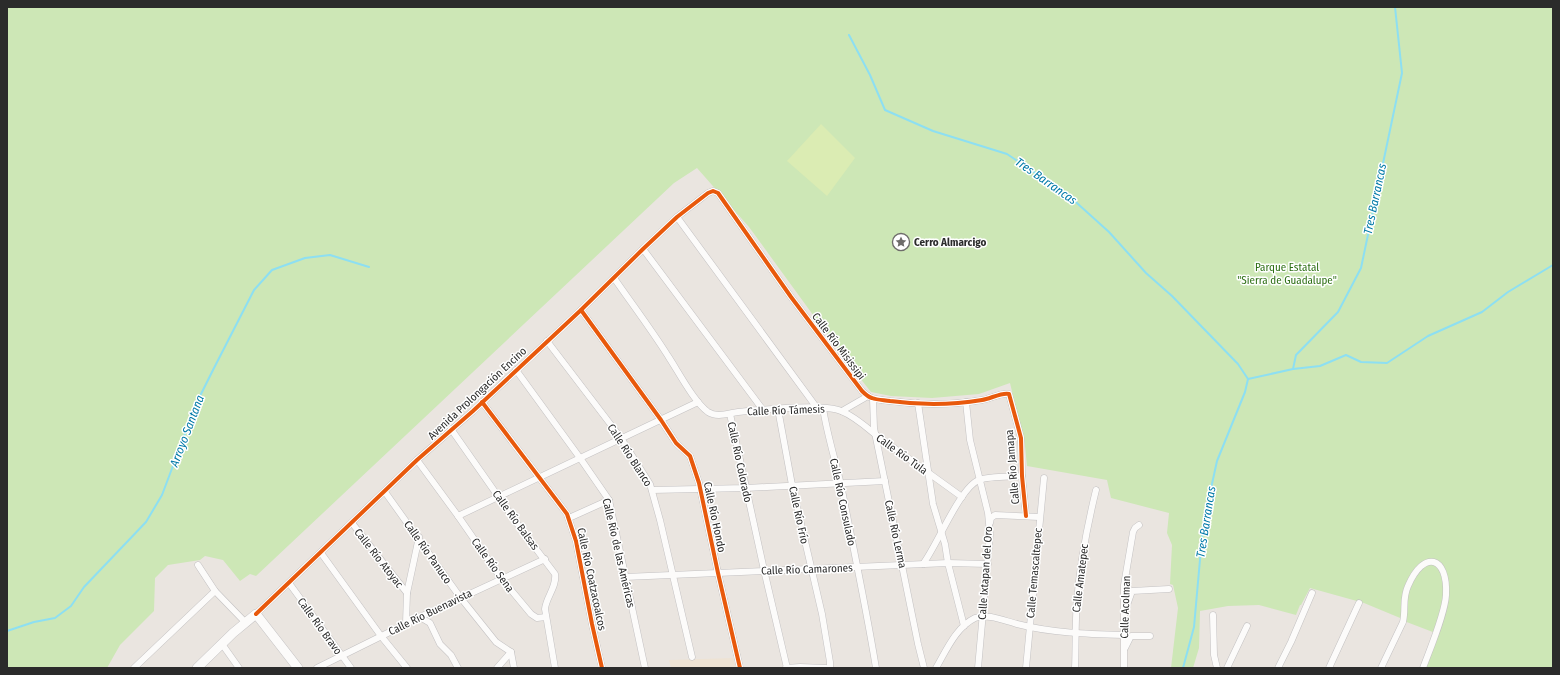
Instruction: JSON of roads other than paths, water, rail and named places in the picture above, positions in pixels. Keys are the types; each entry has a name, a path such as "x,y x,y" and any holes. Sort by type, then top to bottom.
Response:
{"main road":[{"name":"Avenida Prolongación Encino","path":"197,668 256,614"},
{"path":"256,614 298,668"}],"street":[{"name":"Avenida Prolongación Encino","path":"256,614 417,460 581,310 677,217 708,193 713,191"},
{"name":"Calle Río Misissipi","path":"713,191 718,193 791,296 862,391 870,398"},
{"name":"Calle Río Consulado","path":"677,217 820,408 840,483 876,668"},
{"path":"644,249 763,410"},
{"name":"Calle Río Colorado","path":"614,278 658,340 698,402 712,414 730,414 786,668"},
{"name":"Calle Río Hondo","path":"581,310 676,443 690,456 700,488 740,668"},
{"name":"Calle Río Blanco","path":"547,341 621,438 647,479 652,490 660,520 692,657"},
{"name":"Calle Río de las Américas","path":"516,370 609,500 645,668"},
{"name":"Calle Río Jamapa","path":"966,402 985,400 1008,394 1014,408 1021,438 1022,476 1026,516"},
{"path":"842,411 870,398 918,403 966,402"},
{"name":"Calle Río Lerma","path":"870,398 876,436 924,668"},
{"name":"Calle Río Coatzacoalcos","path":"482,402 569,518 576,541 602,668"},
{"path":"458,516 698,402"},
{"name":"Calle Ixtapan del Oro","path":"966,402 970,440 990,526 988,564 978,668"},
{"path":"918,403 933,504 942,533 964,626"},
{"name":"Calle Río Támesis","path":"730,414 778,409 820,408 842,411"},
{"name":"Calle Río Frío","path":"778,409 792,485 822,614 830,668"},
{"name":"Calle Río Tula","path":"842,411 863,424 876,436 962,497"},
{"name":"Calle Río Balsas","path":"451,430 521,529 554,572 556,577 555,584 545,606 546,618"},
{"name":"Calle Río Sena","path":"417,460 501,578 531,614 537,618 546,618"},
{"path":"923,564 962,497 972,485 980,480 1022,476"},
{"name":"Calle Temascaltepec","path":"1026,668 1039,517 1044,478"},
{"path":"652,490 746,488 885,481"},
{"name":"Calle Amatepec","path":"1075,668 1077,600 1081,561 1086,531 1096,490"},
{"name":"Calle Río Panuco","path":"385,492 419,537 460,598 496,642 511,652"},
{"path":"569,518 609,500"},
{"path":"990,526 991,518 995,515 1039,517"},
{"name":"Calle Río Atoyac","path":"352,523 407,593"},
{"name":"Calle Acolman","path":"1124,668 1125,574 1133,530 1139,525"},
{"path":"406,623 407,593 419,537"},
{"path":"321,553 381,636 407,668"},
{"name":"Calle Río Buenavista","path":"318,668 406,623 545,559"},
{"path":"1381,668 1403,622 1404,603 1412,577 1426,562 1429,561 1438,563 1442,569 1446,596 1443,610 1423,668"},
{"name":"Calle Río Camarones","path":"625,577 948,563 988,564"},
{"path":"198,564 215,591 246,623"},
{"name":"Calle Río Bravo","path":"289,584 351,668"},
{"path":"1124,612 1132,591 1169,589"},
{"path":"134,668 215,591"},
{"path":"1278,668 1312,593"},
{"path":"1329,668 1359,603"},
{"path":"1213,615 1214,655 1217,668"},
{"path":"936,668 955,637 964,626 975,618 982,616 1029,627 1076,634 1124,635"},
{"path":"420,617 430,623 440,644 449,651 458,668"},
{"path":"546,618 556,668"},
{"path":"1227,668 1248,626"},
{"path":"1124,650 1131,636 1150,636"},
{"path":"222,644 239,668"},
{"path":"497,668 511,652"},
{"path":"511,652 514,668"},
{"path":"786,668 826,668"}],"waterway":[{"name":"Tres Barrancas","path":"1293,369 1296,355 1338,312 1361,268 1402,73 1395,7"},
{"name":"Tres Barrancas","path":"849,35 870,75 885,110 933,131 1007,154 1068,195 1109,232 1146,273 1172,296 1238,364 1248,379 1245,392 1217,461 1202,537 1194,627 1183,668"},
{"name":"Arroyo Santana","path":"7,631 34,622 55,618 71,606 84,587 146,522 162,495 197,402 254,290 272,270 305,258 330,255 369,267"},
{"name":"Tres Barrancas","path":"1248,379 1293,369 1320,366 1346,355 1361,362 1387,363 1428,336 1482,312 1508,292 1553,265"}],"place":[{"name":"Cerro Almarcigo","path":"901,242"}],"park label":[{"name":"Parque Estatal \"Sierra de Guadalupe\"","path":"1287,273"}]}
